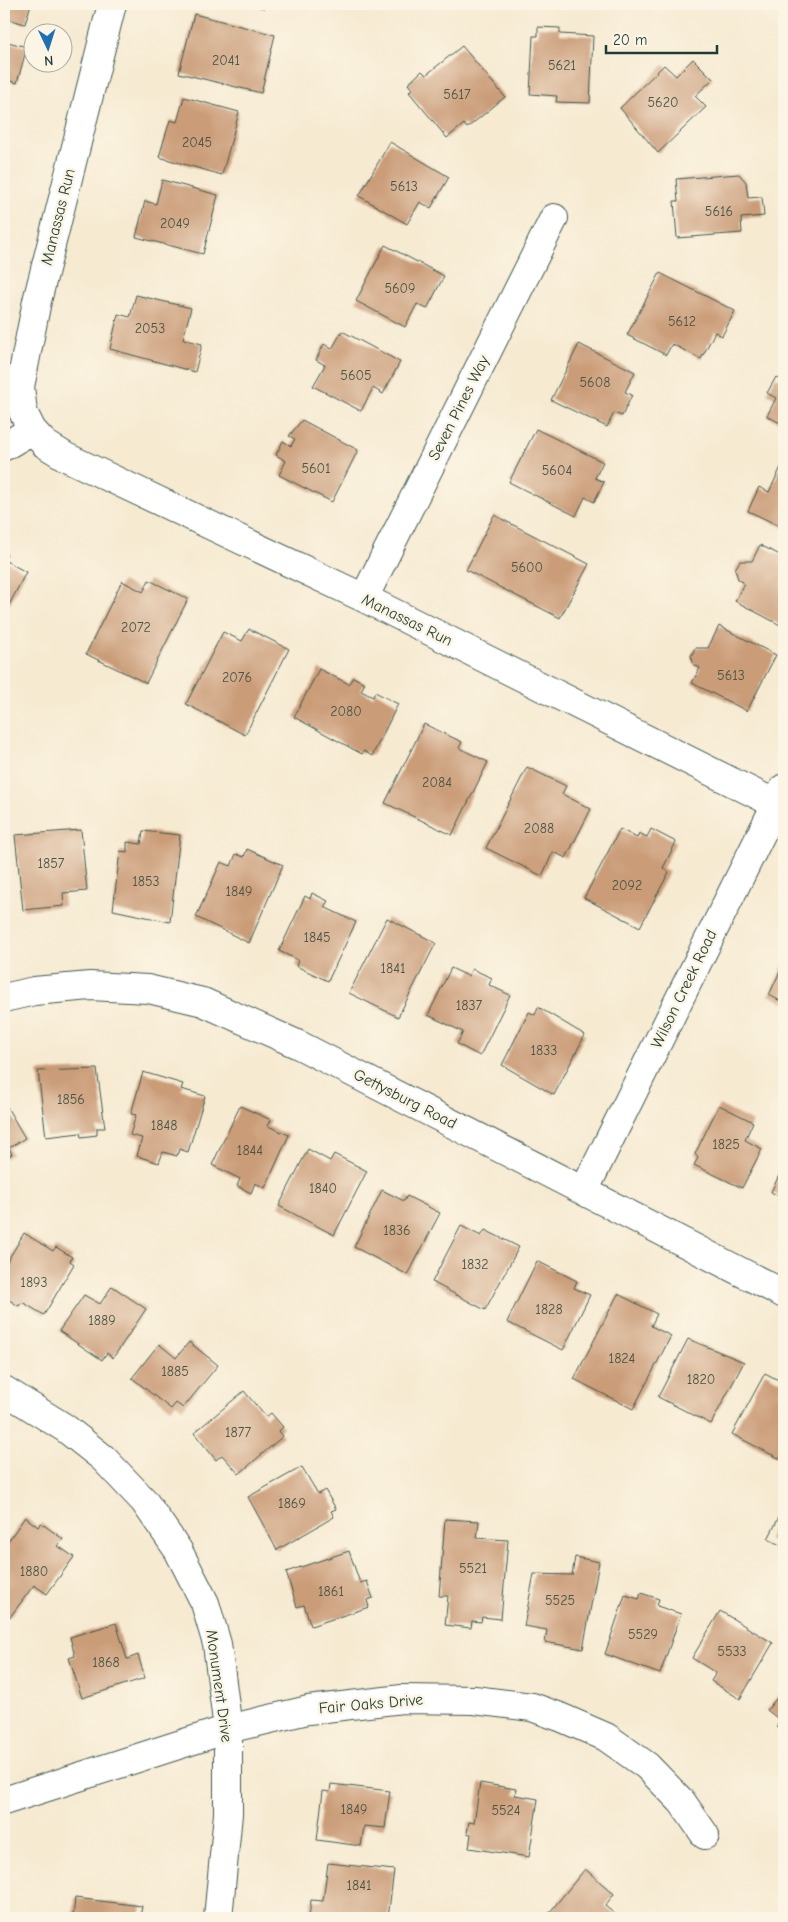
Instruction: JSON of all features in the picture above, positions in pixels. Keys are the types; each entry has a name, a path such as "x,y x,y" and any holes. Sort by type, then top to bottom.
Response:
{"street":[{"name":"Manassas Run","path":"112,4 37,301 20,387 23,412 32,430 45,444 66,457 364,598 782,800"},
{"name":"Seven Pines Way","path":"364,598 554,218"},
{"path":"5,446 32,430"},
{"name":"Wilson Creek Road","path":"584,1191 782,800"},
{"name":"Gettysburg Road","path":"4,998 34,991 90,986 148,989 203,1002 299,1045 784,1294"},
{"name":"Monument Drive","path":"4,1390 65,1428 103,1458 144,1501 178,1550 205,1603 217,1644 228,1729 228,1814 218,1918"},
{"name":"Fair Oaks Drive","path":"4,1801 228,1729 308,1710 402,1699 474,1700 532,1707 560,1716 606,1737 647,1766 682,1802 705,1835"}],"building":[{"path":"4,4 31,4 26,22 22,23 4,18"},
{"path":"249,4 266,4 264,8"},
{"path":"194,14 275,35 261,93 179,73"},
{"path":"538,27 560,28 560,34 593,36 590,103 556,102 557,96 530,94 533,36 538,36"},
{"path":"4,41 22,46 22,65 17,83 6,80 4,85"},
{"path":"462,46 505,97 467,128 464,124 447,138 409,92 412,89 408,84 422,71 426,75"},
{"path":"693,59 713,79 695,96 706,107 658,153 620,108 664,65 676,76"},
{"path":"184,97 239,112 222,175 159,157 170,120 177,122"},
{"path":"4,127 8,128 4,142"},
{"path":"390,142 449,177 431,208 420,202 407,224 359,196"},
{"path":"739,174 746,182 748,198 762,197 764,216 741,218 742,233 677,238 674,201 678,201 676,179"},
{"path":"162,180 218,195 203,254 136,237 145,201 156,204"},
{"path":"385,245 444,276 427,309 417,304 405,327 356,301"},
{"path":"660,273 735,311 722,336 715,332 701,359 672,344 666,355 627,335"},
{"path":"136,295 191,308 183,339 202,344 195,372 110,349 118,314 130,317"},
{"path":"342,331 400,362 383,394 373,388 361,411 313,386 325,365 316,360 324,344 332,349"},
{"path":"579,344 635,372 625,392 632,395 622,416 614,413 607,427 551,400"},
{"path":"776,377 784,381 784,425 767,416 776,398 767,393"},
{"path":"302,420 358,450 332,502 279,475 286,461 276,455 283,441 291,446 295,439 289,436"},
{"path":"536,429 603,462 595,478 604,482 594,502 585,497 576,516 509,482"},
{"path":"783,463 784,528 748,511 759,487 769,492"},
{"path":"494,515 589,564 560,618 466,570"},
{"path":"760,545 784,557 784,627 735,601 744,583 738,579 735,569 740,561 752,561"},
{"path":"4,560 26,572 4,615"},
{"path":"149,580 188,599 146,683 86,654 122,581 143,592"},
{"path":"719,626 776,655 747,711 692,683 700,668 694,665 691,656 695,648 708,648"},
{"path":"249,629 289,649 245,735 186,704 223,632 242,641"},
{"path":"319,669 349,684 353,677 365,683 361,691 373,697 375,692 398,704 372,756 364,751 362,754 294,717"},
{"path":"424,724 462,742 459,748 488,762 452,835 385,803"},
{"path":"527,767 566,786 562,794 591,809 566,858 553,852 542,876 486,848"},
{"path":"620,829 637,838 639,833 647,837 651,829 676,842 663,868 669,872 640,927 584,898"},
{"path":"81,830 87,891 63,893 64,906 23,910 15,835"},
{"path":"143,831 180,835 170,922 113,910 120,851 127,852 127,842 141,844"},
{"path":"247,849 283,865 249,943 196,917 221,862 231,866 236,854 244,857"},
{"path":"312,893 328,901 324,907 356,922 328,981 296,966 298,960 279,951 305,896 310,899"},
{"path":"387,918 436,943 398,1017 349,993"},
{"path":"784,963 784,1003 769,995"},
{"path":"451,968 468,976 472,969 492,978 489,985 510,995 480,1056 457,1044 463,1032 428,1015"},
{"path":"538,1007 585,1035 554,1095 502,1065 529,1012 535,1015"},
{"path":"97,1069 105,1128 97,1128 97,1135 81,1137 80,1133 46,1137 38,1071"},
{"path":"143,1072 183,1084 181,1089 205,1096 188,1152 179,1149 177,1156 163,1152 159,1163 137,1156 142,1138 130,1135 136,1115 131,1114"},
{"path":"4,1102 25,1138 9,1148 12,1154 4,1159"},
{"path":"719,1105 753,1122 745,1140 762,1149 742,1188 694,1165 698,1158 695,1154"},
{"path":"240,1106 271,1120 268,1126 289,1135 265,1188 255,1183 251,1193 237,1186 240,1179 212,1165"},
{"path":"308,1149 330,1161 334,1154 367,1171 334,1235 279,1206"},
{"path":"784,1165 784,1199 771,1192"},
{"path":"382,1190 404,1201 407,1196 440,1213 408,1275 354,1247"},
{"path":"461,1226 481,1236 485,1230 519,1247 485,1310 432,1282"},
{"path":"24,1233 53,1251 56,1247 72,1257 70,1261 74,1264 44,1315 22,1302 19,1306 4,1297 4,1267"},
{"path":"537,1261 577,1281 574,1288 590,1295 563,1350 507,1322"},
{"path":"112,1286 146,1309 113,1358 107,1353 102,1360 59,1331 84,1295 100,1304"},
{"path":"618,1294 657,1314 651,1326 671,1336 633,1409 574,1379"},
{"path":"688,1339 744,1362 711,1424 658,1397"},
{"path":"189,1342 218,1365 183,1408 176,1403 171,1409 132,1378 159,1344 176,1358"},
{"path":"765,1373 784,1383 784,1461 732,1434"},
{"path":"244,1391 266,1417 271,1413 283,1427 279,1431 283,1436 239,1474 222,1455 216,1460 194,1433"},
{"path":"302,1467 318,1494 325,1490 336,1509 331,1511 334,1517 277,1550 248,1497"},
{"path":"784,1507 784,1547 768,1539"},
{"path":"25,1517 38,1527 41,1523 63,1539 58,1546 74,1557 47,1594 34,1585 10,1617 4,1613 4,1547"},
{"path":"445,1519 479,1521 477,1538 508,1540 501,1619 482,1617 481,1622 472,1621 471,1628 445,1625 448,1596 439,1596"},
{"path":"349,1551 360,1583 367,1581 373,1598 367,1600 369,1607 311,1626 304,1605 297,1607 286,1572"},
{"path":"575,1557 599,1562 583,1649 545,1642 547,1630 524,1626 534,1574 572,1575"},
{"path":"641,1593 659,1599 657,1606 681,1614 660,1674 605,1654 625,1595 639,1599"},
{"path":"720,1611 773,1643 740,1699 711,1681 716,1673 692,1658"},
{"path":"116,1623 127,1659 138,1655 145,1678 82,1698 69,1658 75,1656 70,1637"},
{"path":"784,1689 784,1734 776,1727 781,1721 767,1710"},
{"path":"480,1783 516,1789 515,1795 538,1799 529,1857 469,1848 471,1834 467,1833 469,1822 474,1823"},
{"path":"331,1784 390,1791 385,1828 364,1826 361,1846 317,1840 323,1791 330,1792"},
{"path":"328,1863 394,1870 388,1918 309,1918 311,1900 323,1901"},
{"path":"585,1869 614,1894 605,1906 620,1918 545,1918"},
{"path":"75,1898 142,1906 140,1918 73,1918"}]}
